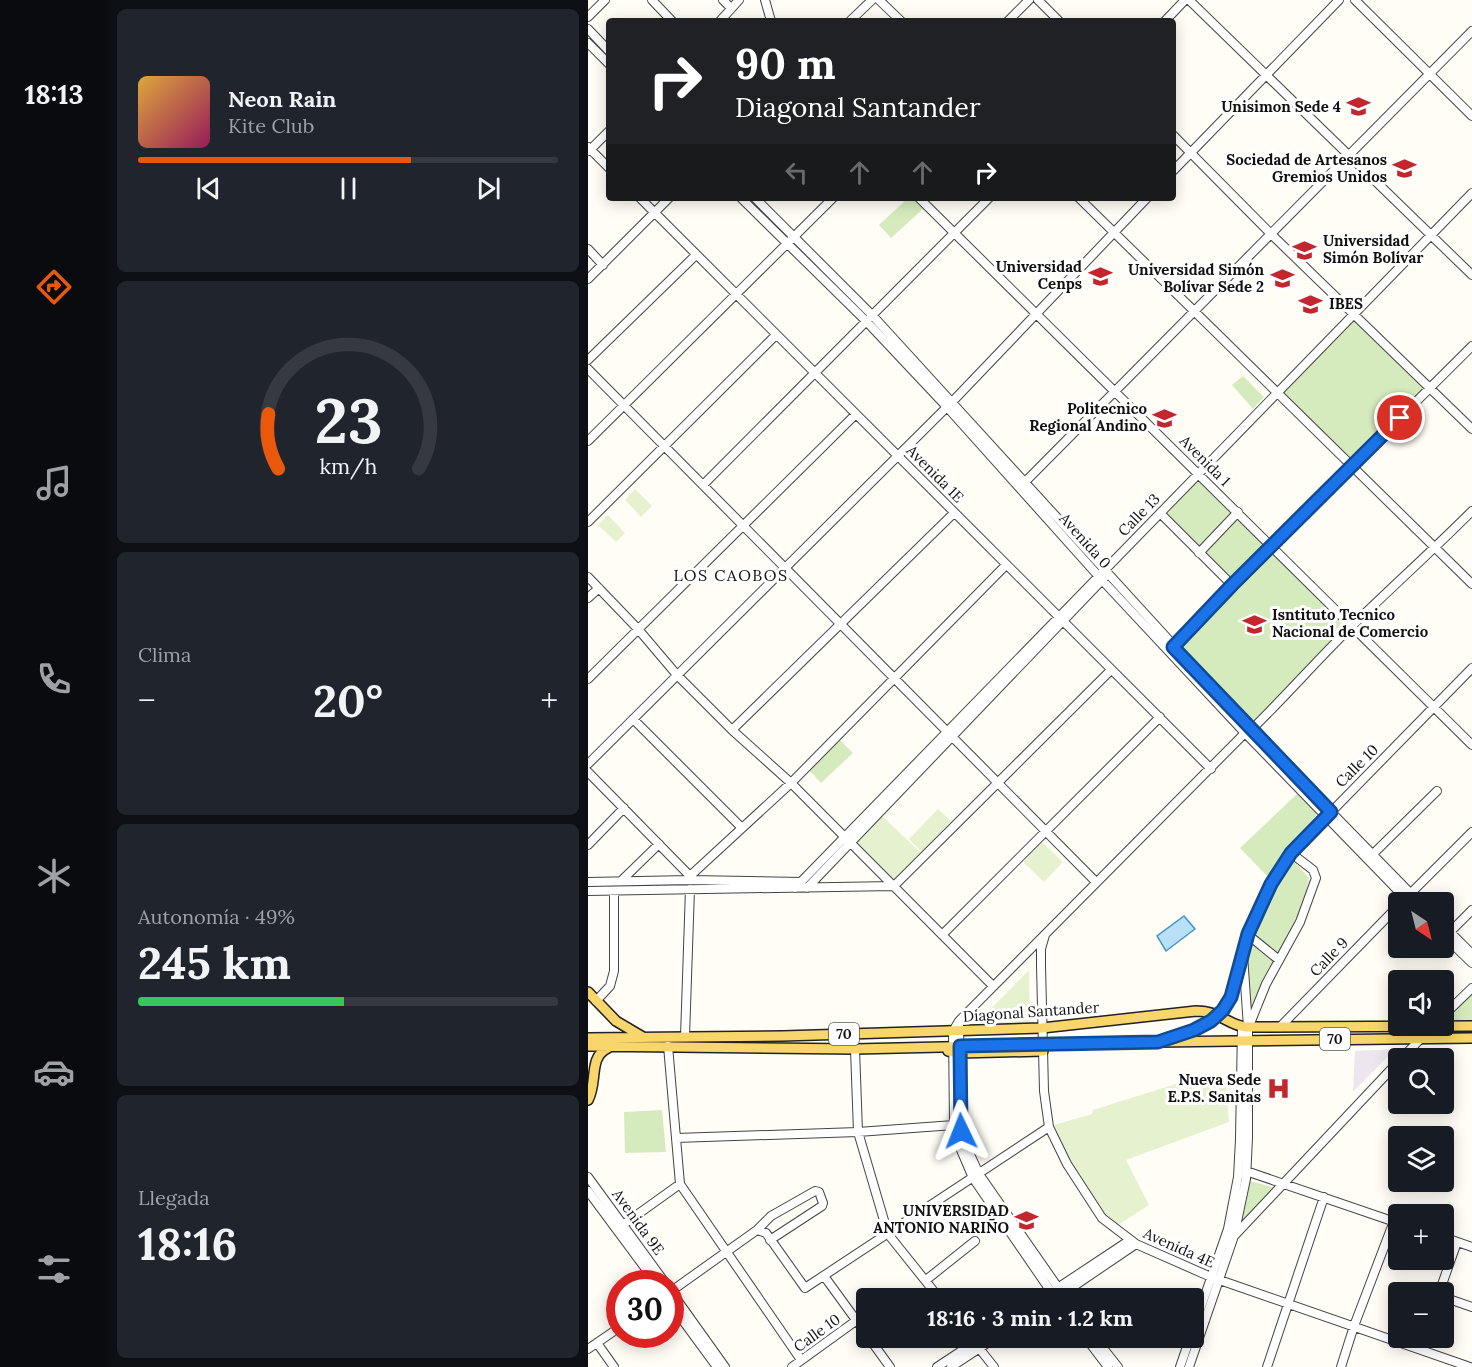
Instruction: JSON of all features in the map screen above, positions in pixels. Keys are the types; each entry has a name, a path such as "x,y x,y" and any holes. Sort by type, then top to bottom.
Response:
{"main road":[{"path":"1158,1042 1206,1025 1219,1015 1233,993 1243,955"},
{"path":"588,992 616,1021 645,1038"},
{"name":"Diagonal Santander","path":"588,1038 1042,1028 1191,1011 1207,1011 1245,1027 1388,1026"},
{"path":"957,1049 1043,1048 1045,1035 1050,1032 1095,1028 1119,1020"},
{"name":"Diagonal Santander","path":"1454,1026 1472,1026"},
{"name":"70","path":"1043,1048 1158,1042 1472,1038"},
{"name":"70","path":"588,1046 957,1049"},
{"path":"588,1100 592,1090 596,1058 601,1051 614,1046"}],"street":[{"path":"588,17 605,0"},
{"path":"651,0 669,18"},
{"path":"723,0 731,8"},
{"path":"723,18 739,0"},
{"path":"765,0 770,18"},
{"path":"853,18 872,0"},
{"path":"879,0 897,18"},
{"path":"1011,18 1029,0"},
{"path":"1038,0 1056,18"},
{"path":"1168,18 1187,0 1472,276"},
{"path":"1176,168 1339,0"},
{"path":"1355,0 1472,116"},
{"path":"588,30 606,48"},
{"path":"1022,485 1472,31"},
{"path":"588,43 606,61"},
{"path":"606,134 589,149 606,165"},
{"path":"1176,138 1271,234 1472,429"},
{"name":"Calle 13","path":"801,886 1472,193"},
{"name":"Avenida 1E","path":"643,201 1211,769"},
{"path":"588,279 666,201"},
{"name":"Avenida 0","path":"744,201 787,244 870,319"},
{"name":"Avenida 0","path":"758,201 794,237 1022,485 1107,571 1248,732"},
{"path":"588,441 830,201"},
{"name":"Avenida 1","path":"922,201 1472,745"},
{"path":"704,486 986,201"},
{"path":"1082,201 1472,584"},
{"path":"588,764 949,405 1144,201"},
{"path":"588,249 603,264"},
{"path":"588,360 696,255"},
{"path":"588,522 776,335"},
{"path":"1173,647 1232,585 1472,346"},
{"path":"588,369 1096,882"},
{"path":"588,679 856,414"},
{"name":"Avenida 0","path":"1022,485 1100,578 1328,814 1400,892"},
{"path":"976,1176 961,1131 956,1031 959,1021 1352,626 1472,511"},
{"path":"1199,553 1238,512"},
{"path":"732,730 954,513"},
{"path":"1160,513 1232,585"},
{"path":"690,878 791,783 1006,565"},
{"path":"588,577 638,629 677,675 732,730 791,783 993,986"},
{"path":"588,598 599,588"},
{"name":"Calle 10","path":"1245,1040 1243,955 1248,934 1271,884 1291,853 1472,668"},
{"path":"588,891 894,886 1111,670"},
{"path":"942,935 1160,717"},
{"path":"633,719 742,828"},
{"path":"588,772 690,878"},
{"path":"1372,855 1437,791"},
{"path":"588,845 624,808"},
{"name":"Avenida 0","path":"1328,814 1372,855 1401,892"},
{"path":"1415,892 1472,832"},
{"path":"621,881 659,844"},
{"path":"1245,1027 1300,922 1316,878 1313,870 1291,853"},
{"path":"588,882 690,878 801,886"},
{"path":"686,1037 690,890"},
{"path":"596,1001 610,986 614,971 614,891"},
{"path":"1454,927 1472,910"},
{"name":"Calle 9","path":"1280,1027 1388,916"},
{"name":"Avenida 4E","path":"1047,931 1040,957 1044,1091 1049,1127 1067,1164 1102,1218 1133,1243 1211,1277 1470,1367"},
{"path":"1248,934 1279,960"},
{"path":"1454,940 1472,954"},
{"path":"1454,942 1472,963"},
{"path":"1454,1006 1472,988"},
{"path":"1411,1048 1421,1038"},
{"path":"1189,1367 1234,1236 1246,1171 1245,1040"},
{"path":"1204,1298 1228,1229 1238,1177 1245,1040"},
{"path":"668,1046 680,1184 801,1360"},
{"path":"855,1049 858,1132 888,1234 932,1288"},
{"path":"957,1049 954,1125 961,1150 976,1176 1053,1288"},
{"path":"1234,1236 1388,1073"},
{"path":"676,1138 858,1132 954,1125"},
{"path":"760,1231 770,1240 806,1288 1049,1127"},
{"path":"1246,1171 1388,1219"},
{"name":"Avenida 9E","path":"588,1177 648,1270"},
{"path":"620,1227 680,1184"},
{"name":"Avenida 9E","path":"588,1191 655,1270"},
{"path":"684,1282 760,1231 771,1216 815,1191 819,1192 822,1206 770,1240"},
{"path":"1267,1367 1324,1197"},
{"path":"926,1280 975,1241"},
{"path":"1454,1241 1472,1247"},
{"path":"1341,1367 1354,1326 1388,1242"},
{"path":"1443,1282 1457,1242"},
{"path":"1069,1288 1133,1243"},
{"path":"824,1276 856,1319"},
{"path":"1454,1300 1472,1306"},
{"path":"684,1309 726,1367"},
{"name":"Calle 10","path":"792,1367 856,1321"},
{"path":"684,1322 717,1367"},
{"path":"588,1349 606,1337"},
{"path":"597,1343 614,1367"},
{"path":"877,1348 890,1367"},
{"path":"937,1367 967,1348"},
{"path":"951,1367 971,1348"},
{"path":"981,1348 994,1367"},
{"path":"1093,1348 1107,1367"},
{"path":"1103,1348 1119,1367"},
{"path":"1180,1367 1187,1348"}],"shaded area":[{"path":"1388,1049 1388,1056 1353,1092 1355,1051"}],"green space":[{"path":"905,201 915,201 923,209 891,238 879,225"},
{"path":"1354,319 1427,389 1353,463 1279,394"},
{"path":"1243,376 1264,397 1253,409 1232,385"},
{"path":"1198,480 1234,513 1198,551 1165,516"},
{"path":"635,489 652,506 641,517 625,500"},
{"path":"608,515 625,533 616,542 598,525"},
{"path":"1236,516 1269,548 1233,584 1202,552"},
{"path":"1271,553 1348,630 1251,726 1177,648"},
{"path":"838,738 853,753 821,783 808,769"},
{"path":"1298,793 1317,814 1267,876 1240,848"},
{"path":"938,809 951,821 922,852 909,839"},
{"path":"880,814 921,853 892,881 856,843"},
{"path":"1042,842 1063,862 1044,882 1023,862"},
{"path":"1292,859 1309,878 1297,919 1277,957 1254,936 1269,896"},
{"path":"1250,940 1276,960 1250,1014 1245,976"},
{"path":"1029,970 1030,1024 975,1025"},
{"path":"1472,994 1472,1021 1454,1020 1454,1013"},
{"path":"1182,1082 1226,1083 1229,1122 1126,1160 1149,1205 1118,1225 1103,1211 1076,1178 1054,1125"},
{"path":"662,1110 666,1152 625,1153 624,1112"},
{"path":"1250,1181 1276,1188 1242,1223"}],"water":[{"path":"1184,916 1195,929 1166,951 1157,936"}],"place":[{"name":"Unisimon Sede 4","path":"1359,107"},
{"name":"Sociedad de Artesanos Gremios Unidos","path":"1405,169"},
{"name":"Universidad Simón Bolívar","path":"1305,250"},
{"name":"Universidad Cenps","path":"1100,276"},
{"name":"Universidad Simón Bolívar Sede 2","path":"1282,279"},
{"name":"IBES","path":"1311,304"},
{"name":"Politecnico Regional Andino","path":"1165,418"},
{"name":"Isntituto Tecnico Nacional de Comercio","path":"1254,624"},
{"name":"Nueva Sede E.P.S. Sanitas","path":"1279,1089"},
{"name":"UNIVERSIDAD ANTONIO NARIÑO","path":"1027,1220"}],"district":[{"name":"LOS CAOBOS","path":"731,575"}],"route":[{"path":"961,1131 960,1046 1158,1042 1206,1025 1216,1018 1227,1005 1233,993 1248,934 1257,910 1271,884 1291,853 1331,812 1173,647 1400,418"}]}
